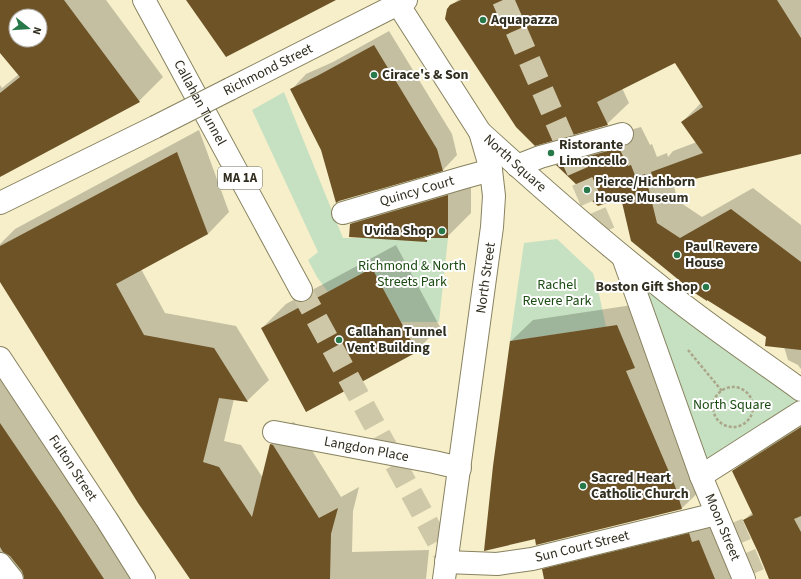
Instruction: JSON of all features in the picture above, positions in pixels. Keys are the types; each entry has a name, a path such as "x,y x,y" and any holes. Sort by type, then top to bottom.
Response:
{"main road":[{"name":"Callahan Tunnel","path":"144,0 301,290"},
{"name":"Richmond Street","path":"0,203 230,90 400,1"},
{"name":"North Street","path":"400,1 480,132 491,170 494,196 492,228 445,570"},
{"name":"North Square","path":"480,132 517,166 658,285 691,311 801,390"},
{"path":"517,166 540,157 622,134"},
{"name":"Quincy Court","path":"343,213 491,170"},
{"name":"North Square","path":"623,256 702,476"},
{"name":"Fulton Street","path":"0,358 144,579"},
{"path":"702,476 801,412"},
{"name":"Langdon Place","path":"274,432 460,468"},
{"name":"Moon Street","path":"702,476 716,514 744,579"},
{"name":"Sun Court Street","path":"445,570 532,559 716,514"},
{"path":"0,564 12,579"}],"path":[{"path":"687,349 722,391"},
{"path":"735,387 747,393 752,404 752,411 750,417 745,422 734,427 722,424 717,419 714,413 714,401 722,391 735,387"}],"green space":[{"name":"Richmond & North Streets Park","path":"284,92 343,238 411,238 411,241 427,241 427,238 448,238 439,322 401,322 372,268 328,292 317,277 308,260 318,252 252,110"},
{"name":"Rachel Revere Park","path":"557,239 593,273 606,327 510,341 524,243"},
{"name":"North Square","path":"623,257 801,390 801,425 704,483"}],"building":[{"path":"0,0 64,0 140,102 0,177 0,93 20,77 0,53"},
{"path":"186,0 336,0 226,57"},
{"path":"461,0 777,0 801,38 801,154 656,188 651,172 703,153 681,122 703,107 675,63 597,102 608,125 535,146 516,127 445,19 447,9 450,5"},
{"path":"374,45 437,149 443,171 336,203 321,150 290,89"},
{"path":"619,148 628,166 631,165 636,178 645,174 657,223 680,238 731,209 801,262 801,350 765,346 766,337 684,286 685,285 631,241 621,198 598,206 576,187 578,186 556,165"},
{"path":"177,152 208,234 116,284 144,335 214,348 248,402 219,398 203,462 219,467 252,517 270,444 273,445 319,518 338,508 331,534 330,579 190,579 138,503 0,282 0,246"},
{"path":"448,195 448,238 427,238 427,242 349,237 350,224"},
{"name":"Callahan Tunnel Vent Building","path":"372,268 417,352 306,412 261,328"},
{"path":"617,325 635,368 626,371 675,486 682,509 536,545 535,539 484,551 493,466 510,341"},
{"path":"0,423 104,579 24,579 22,571 10,556 3,552 0,547"},
{"path":"801,427 801,516 794,519 801,532 801,579 769,579 743,520 753,515 732,471"},
{"path":"689,533 692,542 699,540 715,579 544,579 542,569"}],"tunnel":[{"path":"503,0 613,252"},
{"path":"301,290 458,579"},
{"path":"732,523 756,579"}],"place":[{"name":"Aquapazza","path":"483,20"},
{"name":"Cirace's & Son","path":"374,75"},
{"name":"Ristorante Limoncello","path":"551,153"},
{"name":"Pierce/Hichborn House Museum","path":"587,190"},
{"name":"Uvida Shop","path":"442,231"},
{"name":"Paul Revere House","path":"677,255"},
{"name":"Boston Gift Shop","path":"706,287"},
{"name":"Callahan Tunnel Vent Building","path":"339,340"},
{"name":"Sacred Heart Catholic Church","path":"583,486"}]}
